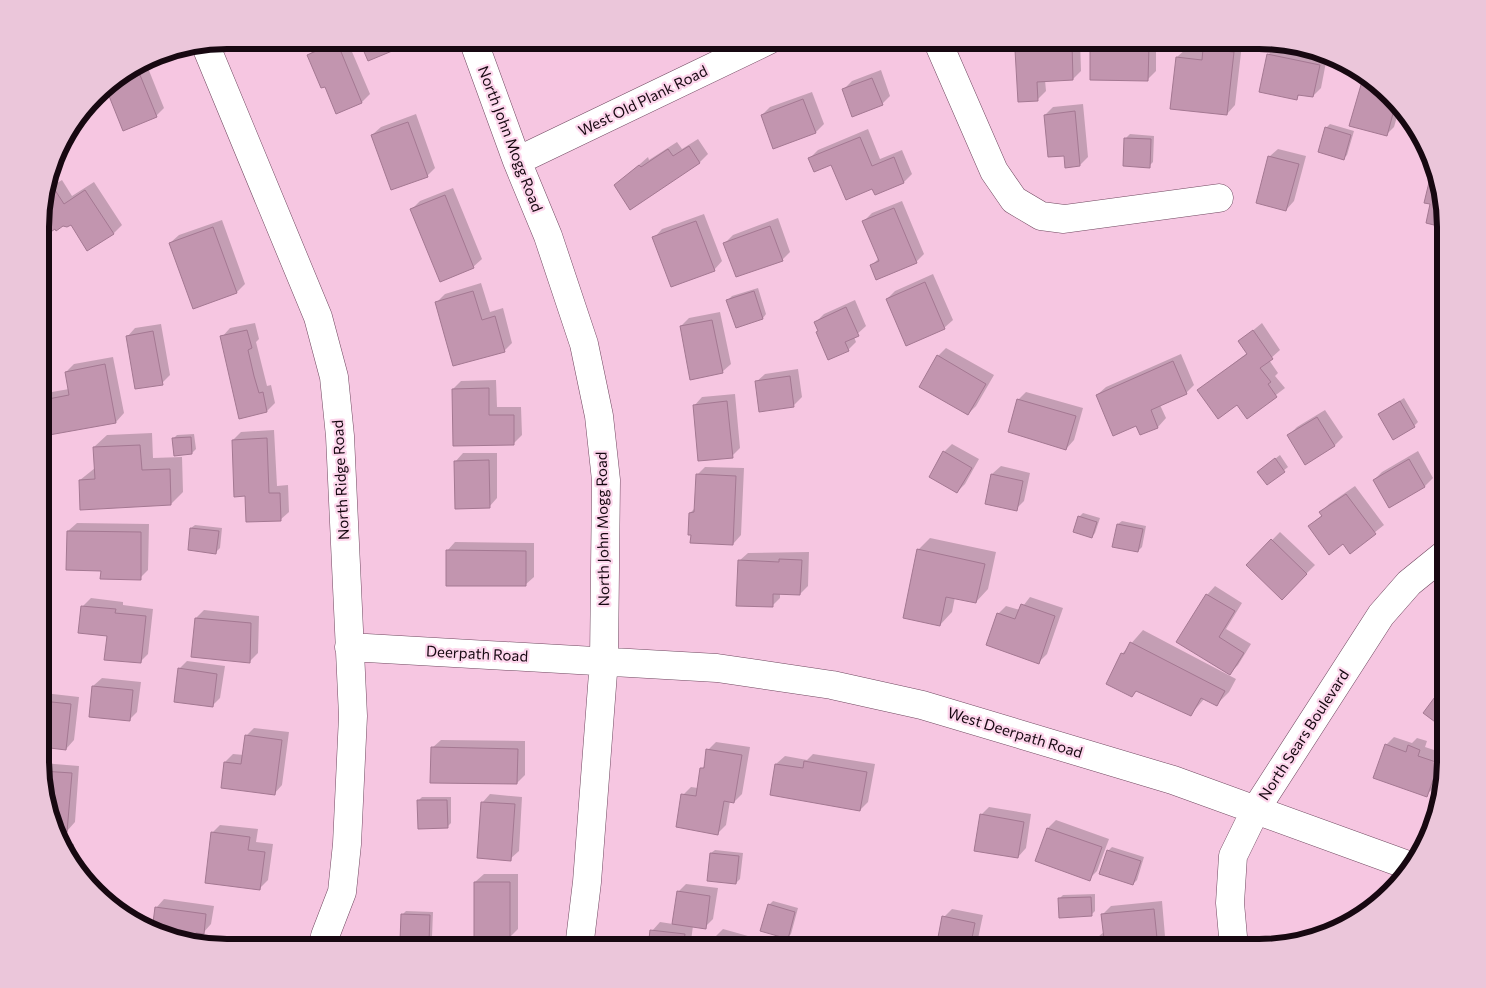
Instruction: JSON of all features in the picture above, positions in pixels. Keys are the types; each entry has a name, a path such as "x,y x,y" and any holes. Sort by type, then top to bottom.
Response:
{"street":[{"name":"North John Mogg Road","path":"476,49 517,161 548,236 584,344 599,416 606,480 604,660 588,882 580,939"},
{"name":"West Old Plank Road","path":"517,161 751,49"},
{"path":"941,49 994,171 1014,200 1041,216 1064,219 1218,198"},
{"name":"North Ridge Road","path":"207,50 318,317 334,377 340,436 353,716 348,844 342,892 325,936"},
{"name":"North Sears Boulevard","path":"1233,939 1230,902 1233,856 1256,809 1381,615 1408,583 1437,560"},
{"name":"Deerpath Road","path":"349,647 604,660"},
{"name":"West Deerpath Road","path":"604,660 717,668 832,686 922,706 1173,780 1404,864"}],"building":[{"path":"321,49 340,49 362,103 336,114 325,87 321,88 307,55"},
{"path":"363,49 397,49 368,61"},
{"path":"1072,49 1073,80 1037,82 1038,101 1018,102 1015,50"},
{"path":"1090,49 1149,49 1148,81 1090,80"},
{"path":"1203,49 1234,52 1227,115 1170,109 1176,57 1202,60"},
{"path":"1267,54 1320,65 1313,97 1298,95 1297,100 1259,92"},
{"path":"136,74 137,76 140,75 157,117 123,131 108,94"},
{"path":"872,78 883,105 852,117 842,89"},
{"path":"1362,82 1377,93 1394,110 1387,136 1349,126"},
{"path":"803,99 816,133 773,149 761,115"},
{"path":"1075,111 1080,166 1065,168 1064,156 1048,157 1044,115"},
{"path":"408,122 428,177 391,190 371,135"},
{"path":"1325,127 1351,135 1344,160 1318,152"},
{"path":"860,137 872,166 894,157 904,183 875,195 872,189 846,200 831,165 814,172 808,158"},
{"path":"1124,138 1151,139 1150,168 1123,166"},
{"path":"689,146 700,163 630,210 614,185 639,165 641,167 668,149 673,156"},
{"path":"1268,156 1299,164 1286,211 1256,203"},
{"path":"1430,178 1436,204 1437,226 1426,223 1430,204 1424,203"},
{"path":"53,187 64,204 85,190 114,234 87,251 71,225 63,226 56,231 55,229 49,233 50,204"},
{"path":"445,195 474,268 440,282 410,209"},
{"path":"894,208 917,263 876,280 870,265 879,261 862,221"},
{"path":"696,221 715,271 671,287 652,237"},
{"path":"770,226 783,261 736,277 723,243"},
{"path":"213,227 237,293 193,309 169,243"},
{"path":"925,282 945,329 906,346 886,299"},
{"path":"473,291 482,320 495,316 505,352 453,366 435,302"},
{"path":"754,291 763,319 736,328 726,300"},
{"path":"846,307 859,336 845,342 849,351 828,360 816,332 818,331 814,322"},
{"path":"712,320 723,373 690,380 680,326"},
{"path":"247,330 252,348 248,350 254,376 259,393 263,392 267,412 239,419 220,336"},
{"path":"1253,330 1273,359 1260,368 1271,382 1268,384 1277,397 1247,419 1237,405 1218,419 1197,390 1247,354 1238,341"},
{"path":"153,331 163,385 135,389 126,336"},
{"path":"937,355 986,384 968,415 919,387"},
{"path":"1173,361 1187,394 1151,410 1158,428 1140,435 1136,426 1113,436 1096,395"},
{"path":"105,364 116,423 49,435 49,399 69,395 65,372"},
{"path":"790,376 794,407 759,412 755,381"},
{"path":"489,388 489,415 514,415 514,445 453,446 452,389"},
{"path":"1017,399 1076,416 1066,450 1008,432"},
{"path":"727,401 733,458 698,461 693,405"},
{"path":"1400,401 1415,427 1393,440 1378,414"},
{"path":"1317,417 1335,446 1305,465 1287,435"},
{"path":"191,437 192,454 174,456 172,438"},
{"path":"267,438 269,493 280,493 281,521 246,522 245,496 234,497 232,440"},
{"path":"140,445 142,470 170,469 171,505 80,510 79,480 95,479 93,447"},
{"path":"943,451 972,468 957,493 929,477"},
{"path":"1275,458 1285,472 1267,485 1257,472"},
{"path":"1409,459 1425,487 1389,508 1373,480"},
{"path":"489,460 490,508 455,509 454,461"},
{"path":"696,474 736,476 733,545 690,543 691,535 688,535 689,513 694,512"},
{"path":"991,474 1023,481 1017,511 985,504"},
{"path":"1346,494 1376,534 1350,554 1343,544 1329,555 1308,526 1322,516 1319,512"},
{"path":"1078,516 1097,522 1092,538 1073,532"},
{"path":"1117,524 1143,529 1138,552 1112,547"},
{"path":"190,528 219,531 216,554 188,550"},
{"path":"67,531 141,532 141,580 100,579 101,571 66,570"},
{"path":"1271,539 1307,574 1282,600 1246,565"},
{"path":"917,549 985,564 976,603 946,597 940,626 903,618"},
{"path":"446,550 526,551 526,586 446,586"},
{"path":"779,559 802,560 800,595 773,594 773,607 736,606 738,560 779,562"},
{"path":"1206,594 1235,611 1219,637 1244,653 1230,675 1176,642"},
{"path":"1021,604 1055,616 1039,664 986,645 997,613 1015,619"},
{"path":"81,606 116,609 115,613 146,616 141,663 104,660 107,636 78,633"},
{"path":"195,618 251,623 250,663 191,657"},
{"path":"1130,642 1225,691 1217,706 1201,698 1191,716 1136,691 1132,697 1106,684 1121,653 1124,654"},
{"path":"178,668 217,674 213,707 174,702"},
{"path":"92,686 133,690 130,721 89,717"},
{"path":"1437,694 1437,723 1423,713"},
{"path":"49,702 71,704 66,750 49,748"},
{"path":"245,735 282,740 275,795 221,788 224,762 241,764"},
{"path":"1385,744 1406,752 1408,745 1420,750 1418,756 1437,762 1437,769 1427,797 1373,778"},
{"path":"431,747 518,749 517,784 430,783"},
{"path":"706,749 742,755 734,803 724,801 718,835 676,827 681,794 696,796 700,768 704,768"},
{"path":"804,761 867,772 860,811 770,795 775,764 803,768"},
{"path":"49,771 72,773 67,832 63,832 58,818 52,796"},
{"path":"417,800 447,800 448,828 418,829"},
{"path":"481,802 515,804 511,861 477,858"},
{"path":"980,814 1024,822 1018,858 974,851"},
{"path":"1047,828 1102,847 1090,881 1035,861"},
{"path":"211,832 250,837 248,850 265,852 260,890 205,883"},
{"path":"1107,850 1141,861 1133,885 1099,874"},
{"path":"710,853 739,856 736,884 707,881"},
{"path":"474,882 510,882 510,938 474,938"},
{"path":"677,891 710,896 706,929 672,924"},
{"path":"1091,897 1092,916 1059,918 1058,898"},
{"path":"768,904 795,912 788,939 760,931"},
{"path":"155,907 206,914 204,934 196,933 196,937 153,923"},
{"path":"1154,909 1157,939 1104,939 1101,914"},
{"path":"401,914 430,915 429,939 400,939"},
{"path":"942,916 975,923 972,939 938,939"},
{"path":"650,930 685,934 684,939 649,939"}]}
